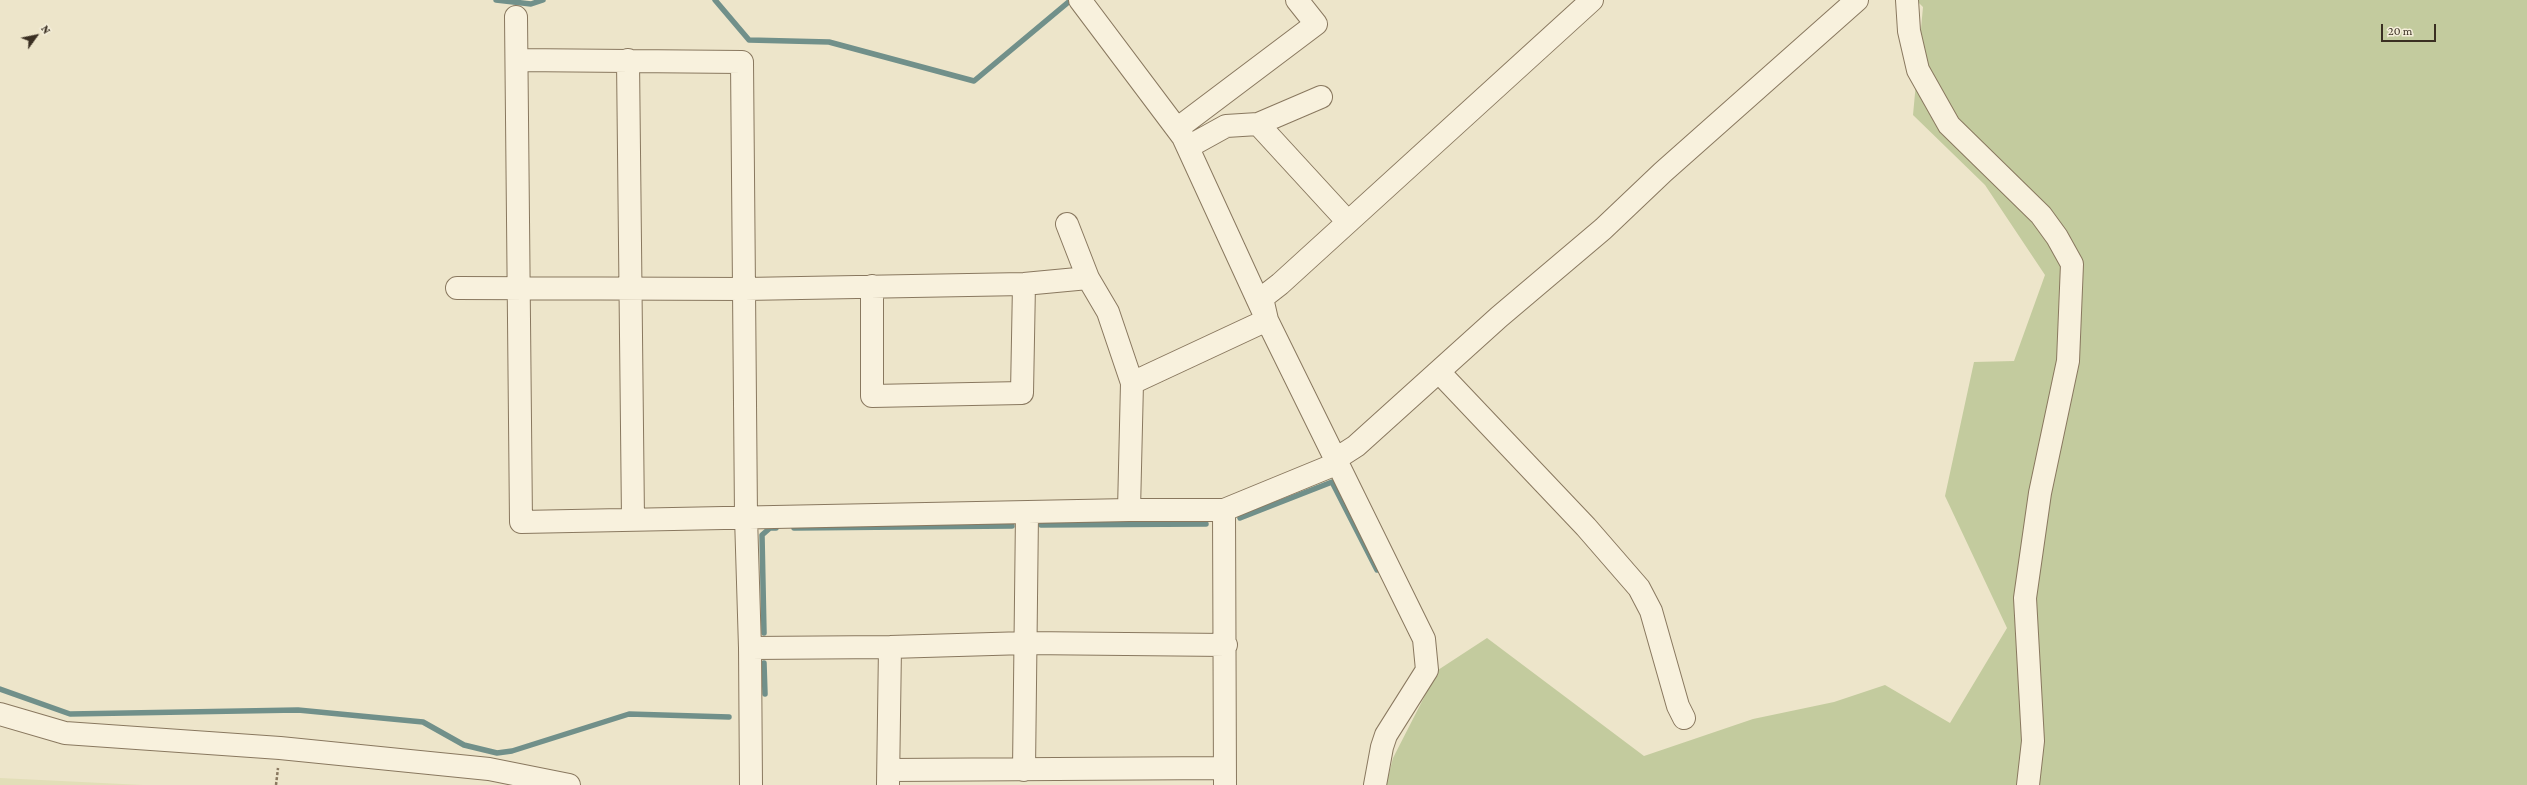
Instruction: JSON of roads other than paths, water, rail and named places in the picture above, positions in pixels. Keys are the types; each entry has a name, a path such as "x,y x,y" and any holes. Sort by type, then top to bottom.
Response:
{"street":[{"path":"1080,0 1178,128 1336,464 1424,639 1427,654 1426,670 1386,735 1382,747 1375,785"},
{"path":"1178,128 1316,24 1297,0"},
{"path":"1267,320 1262,298 1348,222 1592,0"},
{"path":"516,17 521,522 1129,510 1224,510 1336,464 1342,455 1356,446 1499,317 1603,229 1663,172 1857,0"},
{"path":"1907,0 1909,30 1918,70 1949,124 2041,215 2057,237 2072,264 2068,361 2040,493 2025,598 2033,741 2028,785"},
{"path":"517,60 742,62 746,517 750,648 751,785"},
{"path":"628,60 634,520"},
{"path":"1188,147 1226,126 1258,124 1321,97"},
{"path":"1258,124 1348,222"},
{"path":"1067,224 1088,278 1108,312 1132,383 1129,510"},
{"path":"457,288 519,287 745,289 1024,284 1088,278"},
{"path":"872,286 872,396 1022,393 1024,284"},
{"path":"1132,383 1267,320"},
{"path":"1439,372 1586,527 1640,588 1651,611 1678,706 1684,718"},
{"path":"890,647 888,777 1024,770 1225,776 1226,645 1224,510"},
{"path":"1024,770 1027,513"},
{"path":"750,648 890,647 1026,643 1226,645"},
{"path":"0,714 65,733 280,748 466,766 490,769 569,785"}],"waterway":[{"path":"496,0 531,4 543,0"},
{"path":"715,0 749,40 829,42 974,81 1071,0"},
{"path":"1240,518 1332,482 1377,570"},
{"path":"1041,525 1206,524"},
{"path":"794,528 1012,526"},
{"path":"764,633 762,535 770,528 776,528"},
{"path":"764,663 765,694"},
{"path":"0,689 70,714 298,710 423,722 464,745 497,753 512,751 629,714 729,717"}]}
